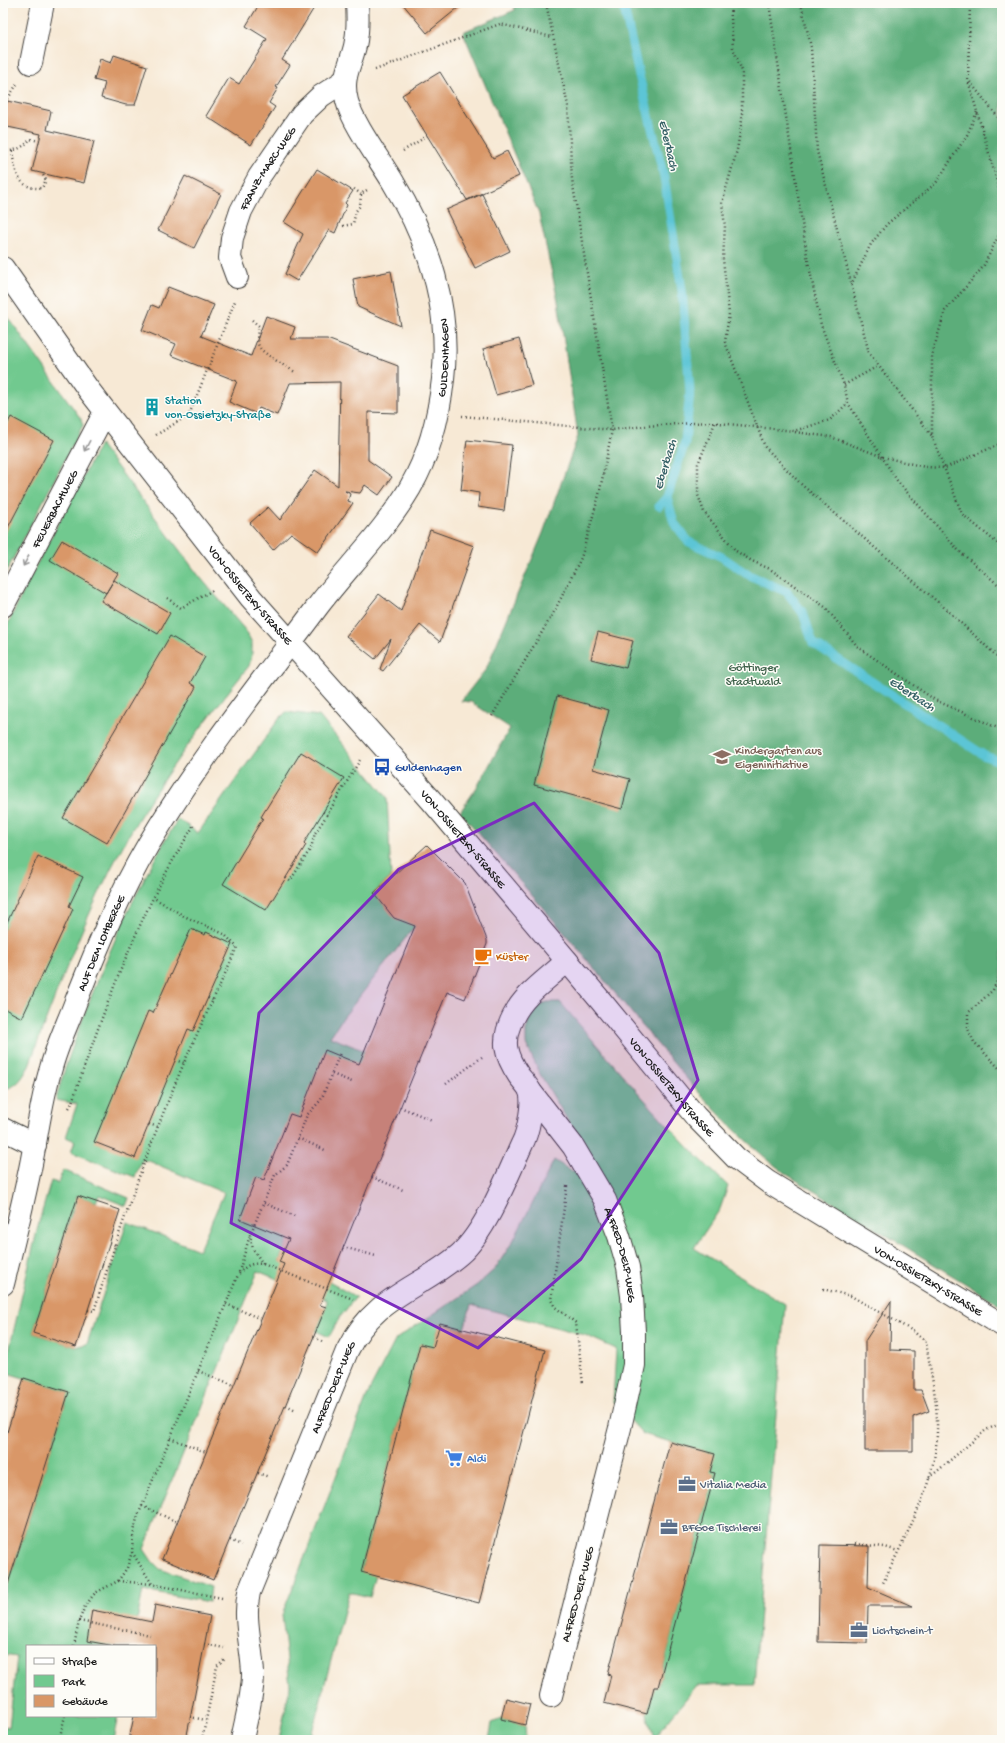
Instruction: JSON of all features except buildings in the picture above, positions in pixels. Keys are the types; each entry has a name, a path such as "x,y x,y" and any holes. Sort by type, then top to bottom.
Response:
{"street":[{"path":"31,63 43,3"},
{"name":"GULDENHAGEN","path":"291,642 395,509 410,487 422,463 438,411 444,378 445,354 441,300 435,276 408,207 356,121 348,104 344,81 355,45 358,3"},
{"name":"FRANZ-MARC-WEG","path":"237,277 230,258 232,238 241,211 256,184 302,114 321,96 344,81"},
{"name":"VON-OSSIETZKY-STRASSE","path":"3,268 105,412 235,578 375,736 567,961 696,1117 736,1158 768,1182 1002,1325"},
{"name":"FEUERBACHWEG","path":"3,606 105,412"},
{"name":"AUF DEM LOHBERGE","path":"3,1284 25,1196 51,1067 93,959 146,849 184,787 226,728 291,642"},
{"path":"505,1045 510,1024 522,1004 538,987 567,961"},
{"name":"ALFRED-DELP-WEG","path":"505,1045 512,1064 530,1091 573,1146 605,1200 619,1236 628,1267 632,1296 634,1365 620,1428 551,1696"},
{"name":"ALFRED-DELP-WEG","path":"242,1740 253,1680 242,1643 246,1603 249,1592 351,1342 365,1321 381,1306 448,1263 476,1236 527,1133 529,1122 530,1091"},
{"path":"3,1129 35,1144"}],"path":[{"path":"492,716 554,612 581,558 599,494 612,430 572,179 568,106 552,37 546,3"},
{"path":"730,3 733,48 742,71 742,120 737,150 722,203 725,226 723,259 729,314 725,342 765,447 802,485 946,609 1002,661"},
{"path":"769,3 807,256 820,325 844,385 848,403 898,482 959,551 1002,588"},
{"path":"801,3 811,47 817,151 869,353 932,436 962,514 1002,547"},
{"path":"970,3 968,80 1002,199"},
{"path":"344,81 500,24 552,37"},
{"path":"3,118 6,100 31,63"},
{"path":"968,80 1002,122"},
{"path":"851,285 871,244 887,224 936,183 967,135 977,112"},
{"path":"3,152 12,151 26,145 30,139 39,141"},
{"path":"12,151 16,175 22,182 30,187 42,188 46,180 43,175"},
{"path":"361,194 389,175"},
{"path":"354,189 361,194"},
{"path":"343,226 353,224 356,211 360,206 361,194"},
{"path":"932,436 932,355 945,311 983,267 1002,229"},
{"path":"156,434 189,415 236,299"},
{"path":"252,320 259,326 257,340 260,348 295,372"},
{"path":"844,385 878,366"},
{"path":"794,432 830,420 848,403"},
{"path":"438,411 462,416 612,430 645,426 709,422 758,427 831,437 883,457 925,467 945,468 1002,443"},
{"path":"715,423 698,464 698,495 704,512 736,551 752,561 770,569 825,607 858,647 935,700 1002,730"},
{"path":"167,598 182,608 235,578"},
{"path":"286,878 290,881 311,848 315,833 375,736"},
{"path":"66,1111 71,1106 96,1034 136,932 172,860 193,827 184,787"},
{"path":"323,812 327,815"},
{"path":"88,1310 94,1312 115,1245 158,1128 184,1063 237,947 224,934 184,916 154,898"},
{"path":"1002,971 993,990 968,1013 968,1029 974,1042 1002,1071"},
{"path":"208,998 213,1000"},
{"path":"446,1084 485,1055 505,1045"},
{"path":"118,1582 127,1568 132,1552 135,1524 238,1275 250,1235 275,1175 287,1164 307,1115 321,1100 340,1053"},
{"path":"175,1060 184,1063"},
{"path":"332,1074 352,1082"},
{"path":"400,1106 432,1120"},
{"path":"149,1124 158,1128"},
{"path":"298,1138 325,1150"},
{"path":"372,1177 403,1190"},
{"path":"567,1185 551,1300 555,1307 576,1323 583,1384"},
{"path":"264,1203 297,1217"},
{"path":"250,1235 253,1249 263,1264"},
{"path":"110,1243 115,1245"},
{"path":"344,1247 376,1256"},
{"path":"238,1275 243,1269 251,1264 263,1264 352,1299"},
{"path":"823,1290 851,1296 913,1331 926,1342 938,1430 935,1449 928,1479 916,1514 882,1584"},
{"path":"226,1304 261,1319"},
{"path":"198,1371 234,1385"},
{"path":"928,1479 986,1430 1002,1423 1002,1437"},
{"path":"170,1438 206,1452"},
{"path":"142,1506 178,1522"},
{"path":"856,1544 885,1547 898,1551"},
{"path":"132,1552 152,1584"},
{"path":"74,1645 79,1621 85,1606 95,1593 118,1582 152,1584 246,1603"},
{"path":"79,1621 150,1635"},
{"path":"204,1644 242,1643"},
{"path":"202,1740 217,1666 242,1643"},
{"path":"60,1740 65,1717"},
{"path":"190,1717 206,1720"}],"highlighted area":[{"path":"534,803 659,953 698,1080 581,1259 478,1348 231,1223 259,1013 399,869"}],"green space":[{"name":"Göttinger Stadtwald","path":"513,3 1002,3 1002,1306 786,1174 741,1136 681,1072 584,956 460,812 477,787 510,728 471,702 461,701 486,669 543,533 578,436 558,301 539,214 463,32 515,10"},
{"path":"3,310 81,419 83,425 3,578"},
{"path":"100,444 199,576 246,631 252,643 252,655 249,666 184,750 154,794 126,840 85,924 61,981 28,1068 15,1085 3,1089 3,634 37,564"},
{"path":"286,712 319,716 387,797 391,877 374,893 415,926 342,1019 330,1037 365,1051 279,1261 329,1282 356,1297 340,1317 329,1337 316,1331 326,1307 327,1300 258,1271 144,1549 152,1561 160,1569 211,1587 209,1602 143,1590 132,1645 26,1645 26,1717 118,1717 113,1740 3,1740 3,1726 9,1727 17,1657 3,1655 3,1600 69,1392 4,1372 39,1222 51,1181 58,1183 63,1170 129,1198 126,1206 99,1195 96,1202 77,1196 33,1333 76,1347 87,1344 127,1222 199,1250 224,1193 149,1161 142,1160 135,1177 71,1152 75,1141 66,1137 77,1104 56,1100 59,1088 89,1002 108,955 152,863 178,819 198,833 278,720"},
{"path":"547,1002 560,1002 662,1119 728,1186 720,1209 694,1248 785,1304 754,1685 697,1685 654,1738 647,1714 654,1687 658,1687 715,1474 710,1472 714,1454 643,1434 613,1402 616,1349 585,1335 471,1305 464,1329 440,1323 433,1347 420,1344 361,1571 376,1575 370,1597 349,1592 310,1740 279,1740 290,1686 282,1615 370,1389 396,1339 477,1285 495,1269 513,1241 554,1160 574,1173 568,1121 540,1074 526,1044 526,1031 529,1020 535,1009"},
{"path":"501,1719 525,1725 526,1740 489,1740 492,1723"}],"waterway":[{"name":"Eberbach","path":"623,3 664,177 682,290 690,392 685,442 667,497 674,523 689,542 722,557 747,574 787,592 803,613 813,643 985,756 1002,762"},
{"path":"659,506 667,497"}],"place":[{"name":"Station von-Ossietzky-Straße","path":"152,407"},
{"name":"Kindergarten aus Eigeninitiative","path":"722,757"},
{"name":"Guldenhagen","path":"382,767"},
{"name":"Küster","path":"483,956"},
{"name":"Aldi","path":"454,1458"},
{"name":"Vitalia Media","path":"687,1484"},
{"name":"BFGoe Tischlerei","path":"669,1527"},
{"name":"Lichtschein-t","path":"859,1630"}]}
